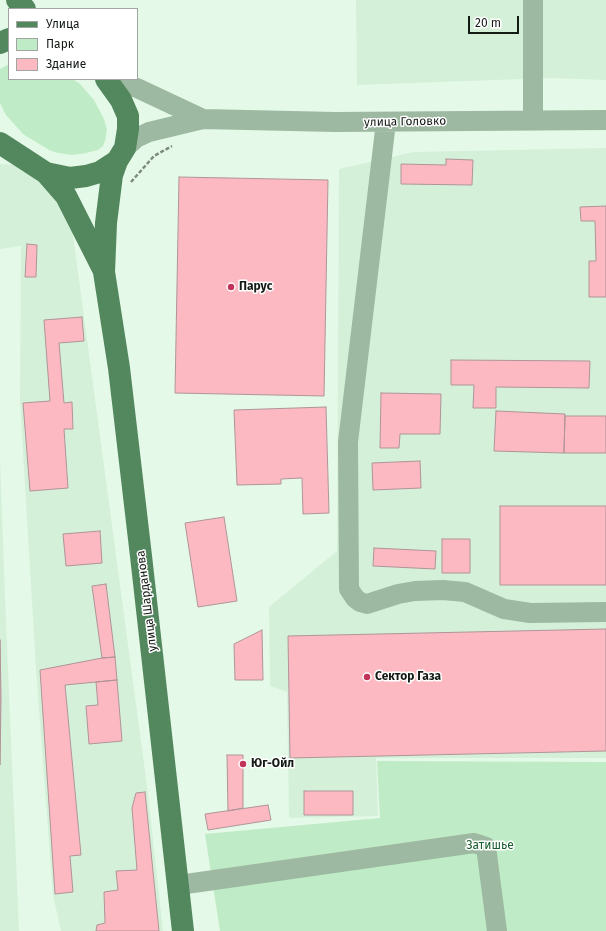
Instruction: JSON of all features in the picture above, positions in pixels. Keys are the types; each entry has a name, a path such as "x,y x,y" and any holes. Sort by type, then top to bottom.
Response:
{"main road":[{"path":"17,0 23,8"},
{"path":"104,272 106,223 112,176 121,154 128,129 128,116 121,100 107,80"},
{"path":"1,144 46,173 66,196 104,272"},
{"path":"46,173 70,178 86,176 100,172 121,154"},
{"name":"улица Шарданова","path":"104,272 119,368 179,885 183,931"}],"street":[{"path":"533,0 533,121"},
{"path":"109,80 137,88 203,119"},
{"path":"121,154 136,138 149,132 203,119"},
{"name":"улица Головко","path":"203,119 334,122 606,120"},
{"path":"386,122 348,442 349,589 355,598 360,602 367,604 398,594 415,591 443,590 465,592 504,609 530,613 606,612"},
{"path":"179,885 474,844 486,847 497,931"}],"path":[{"path":"130,184 154,156 178,143"}],"shaded area":[{"path":"356,0 606,0 606,80 550,78 357,85"},
{"path":"606,148 606,758 376,758 378,816 289,818 287,692 270,686 269,607 337,551 339,169 414,152"},
{"path":"0,164 20,165 50,187 71,220 147,786 163,931 61,931 53,895 36,669 20,401 21,246 0,249"},
{"path":"0,459 5,597 19,931 0,931"}],"green space":[{"path":"8,65 8,80 74,80 80,84 94,100 104,119 107,130 103,146 98,150 86,153 73,155 58,153 49,150 23,134 6,115 0,103 0,69"},
{"name":"Затишье","path":"377,761 606,762 606,931 220,931 205,834 380,818"}],"building":[{"path":"446,159 473,160 472,185 401,184 401,164 446,165"},
{"path":"179,177 328,180 324,396 175,393"},
{"path":"606,206 606,297 589,297 589,261 596,261 595,221 581,221 580,207"},
{"path":"27,244 37,245 36,277 25,277"},
{"path":"82,317 84,341 59,343 64,403 72,402 73,429 64,429 68,488 30,491 23,403 50,401 44,320"},
{"path":"451,360 590,361 589,388 496,387 496,408 473,408 474,385 451,385"},
{"path":"381,393 441,394 440,434 400,434 399,448 380,448"},
{"path":"326,407 329,513 303,514 302,478 281,479 281,484 237,485 234,410"},
{"path":"496,411 565,414 564,453 494,451"},
{"path":"565,416 606,416 606,453 564,453"},
{"path":"420,461 421,488 373,490 372,463"},
{"path":"500,506 606,506 606,585 500,585"},
{"path":"224,517 237,601 198,607 185,523"},
{"path":"100,531 102,563 66,566 63,534"},
{"path":"442,539 470,539 470,573 442,573"},
{"path":"374,548 436,551 435,569 373,566"},
{"path":"106,584 115,657 102,658 92,586"},
{"path":"606,629 606,751 290,758 288,636"},
{"path":"262,630 263,680 235,680 234,644"},
{"path":"0,640 1,697 0,765"},
{"path":"115,657 117,680 65,685 81,855 70,856 73,892 55,894 40,670 102,658"},
{"path":"117,680 122,741 89,744 86,706 98,705 96,682"},
{"path":"227,755 243,755 243,808 228,811"},
{"path":"304,791 353,791 353,815 304,815"},
{"path":"145,792 159,931 96,931 97,925 105,923 104,892 118,890 116,871 137,870 132,808 136,793"},
{"path":"268,805 271,820 208,830 205,814"}],"place":[{"name":"Парус","path":"231,287"},
{"name":"Сектор Газа","path":"367,677"},
{"name":"Юг-Ойл","path":"243,764"}]}
